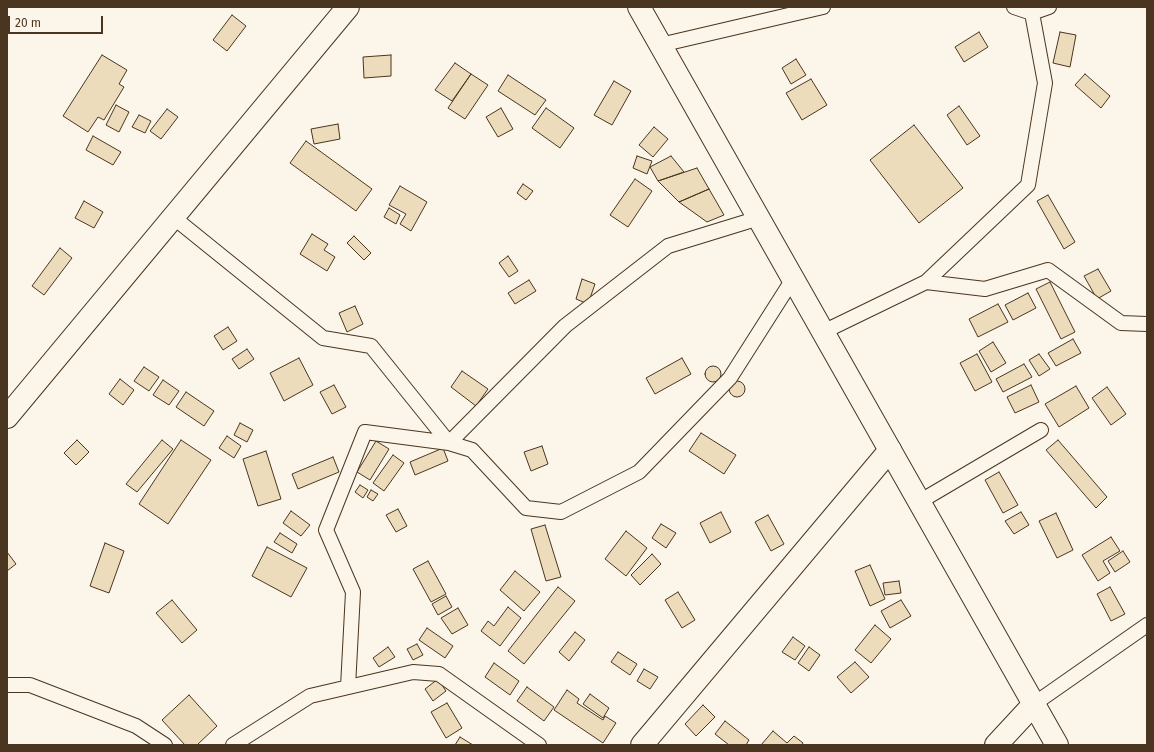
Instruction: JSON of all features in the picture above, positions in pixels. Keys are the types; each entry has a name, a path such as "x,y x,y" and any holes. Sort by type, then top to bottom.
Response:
{"street":[{"path":"7,417 348,7"},
{"path":"639,7 1057,745"},
{"path":"642,745 890,450"},
{"path":"996,745 1034,704"}],"lane":[{"path":"660,45 823,7"},
{"path":"1014,7 1032,13 1049,7"},
{"path":"824,332 926,282 1028,185 1045,83 1032,13"},
{"path":"173,217 323,338 371,346 450,443"},
{"path":"450,443 565,326 668,246 759,218"},
{"path":"926,282 985,289 1048,270 1122,323 1147,324"},
{"path":"348,687 353,592 326,530 365,432 450,443 472,450 526,508 561,512 639,472 730,378 793,279"},
{"path":"919,502 1041,430"},
{"path":"1034,704 1147,625"},
{"path":"233,745 310,696 413,672 439,674 538,745"},
{"path":"7,685 30,685 136,726 165,745"}],"building":[{"path":"232,15 246,26 227,51 213,40"},
{"path":"979,32 988,47 964,62 955,47"},
{"path":"1060,32 1076,35 1070,67 1053,63"},
{"path":"102,55 127,70 119,84 124,87 104,120 98,117 88,132 63,116"},
{"path":"391,55 391,76 364,78 363,57"},
{"path":"796,59 806,75 791,84 782,68"},
{"path":"455,63 471,74 452,101 435,90"},
{"path":"471,74 488,85 465,119 448,108"},
{"path":"1085,74 1110,96 1101,108 1075,85"},
{"path":"508,75 546,100 535,115 498,91"},
{"path":"811,79 827,105 802,120 786,93"},
{"path":"614,81 631,91 612,125 594,115"},
{"path":"116,105 129,112 119,132 106,125"},
{"path":"959,106 980,136 967,145 947,115"},
{"path":"501,108 513,129 498,137 486,117"},
{"path":"546,108 574,128 560,148 532,128"},
{"path":"167,109 178,117 161,139 150,131"},
{"path":"139,115 151,121 145,133 132,127"},
{"path":"338,124 340,139 314,144 311,129"},
{"path":"914,125 963,188 919,223 870,160"},
{"path":"654,127 668,139 653,157 639,145"},
{"path":"93,136 121,152 113,165 86,150"},
{"path":"306,141 372,189 356,211 290,163"},
{"path":"637,156 652,161 647,174 633,168"},
{"path":"671,156 684,172 658,181 650,167"},
{"path":"697,168 709,189 679,202 658,181"},
{"path":"635,179 652,191 628,227 610,215"},
{"path":"523,184 533,191 526,200 517,193"},
{"path":"400,186 427,202 411,231 400,224 406,214 389,205"},
{"path":"709,189 724,215 707,222 679,202"},
{"path":"1048,195 1075,242 1064,249 1037,201"},
{"path":"84,201 103,212 94,228 75,218"},
{"path":"389,208 400,215 396,224 384,217"},
{"path":"312,234 328,244 324,250 335,257 327,271 300,254"},
{"path":"354,236 371,253 364,260 347,243"},
{"path":"60,248 72,258 44,295 32,286"},
{"path":"508,256 518,271 509,277 499,263"},
{"path":"1098,269 1111,291 1097,299 1084,276"},
{"path":"582,279 595,284 588,304 576,299"},
{"path":"529,280 536,291 515,304 508,293"},
{"path":"1050,282 1075,332 1061,339 1036,289"},
{"path":"1028,293 1036,308 1013,320 1005,305"},
{"path":"998,304 1008,322 978,337 969,319"},
{"path":"355,306 363,324 347,332 339,313"},
{"path":"228,327 237,341 223,350 214,336"},
{"path":"1073,339 1081,353 1056,366 1048,353"},
{"path":"993,342 1006,363 991,372 979,351"},
{"path":"247,349 254,359 239,369 232,359"},
{"path":"977,354 992,382 975,391 960,363"},
{"path":"1039,354 1050,369 1039,376 1029,360"},
{"path":"299,358 313,385 284,401 270,373"},
{"path":"682,358 691,374 655,394 646,378"},
{"path":"1024,364 1032,377 1003,392 996,379"},
{"path":"710,366 716,366 721,371 719,380 716,382 710,382 705,377 705,371"},
{"path":"144,367 159,377 149,391 134,381"},
{"path":"462,371 488,389 476,406 451,387"},
{"path":"120,379 134,390 123,405 109,394"},
{"path":"163,380 179,391 169,405 153,395"},
{"path":"734,381 740,381 745,386 743,395 740,397 734,397 729,392 729,386"},
{"path":"334,385 346,407 332,414 320,392"},
{"path":"1031,385 1039,402 1015,413 1007,397"},
{"path":"1076,386 1089,408 1059,427 1045,404"},
{"path":"1107,387 1126,414 1111,425 1092,398"},
{"path":"186,392 214,411 204,426 176,407"},
{"path":"240,423 253,430 247,442 234,435"},
{"path":"701,433 736,455 724,474 689,451"},
{"path":"227,436 241,446 234,458 219,448"},
{"path":"77,440 89,452 76,465 64,453"},
{"path":"162,440 173,449 137,492 126,484"},
{"path":"181,440 211,460 168,524 139,504"},
{"path":"1058,440 1107,497 1096,508 1046,450"},
{"path":"376,441 389,449 370,480 357,472"},
{"path":"542,446 548,464 531,471 524,452"},
{"path":"443,448 448,461 415,475 410,462"},
{"path":"266,451 281,499 258,506 243,459"},
{"path":"393,455 404,463 384,491 373,483"},
{"path":"333,457 339,472 298,489 292,474"},
{"path":"999,472 1018,505 1003,513 985,480"},
{"path":"360,485 368,490 363,498 355,492"},
{"path":"371,490 378,494 373,501 367,497"},
{"path":"398,509 407,526 396,532 386,515"},
{"path":"291,511 310,525 301,536 283,523"},
{"path":"721,512 731,532 710,543 700,523"},
{"path":"1021,512 1029,525 1014,534 1005,521"},
{"path":"1056,513 1073,550 1057,558 1039,521"},
{"path":"768,515 784,544 771,551 755,522"},
{"path":"661,524 676,533 666,548 652,538"},
{"path":"545,525 561,577 546,581 531,529"},
{"path":"626,531 647,548 626,576 605,559"},
{"path":"280,533 297,544 292,553 274,542"},
{"path":"1111,537 1120,551 1103,561 1110,573 1098,581 1082,555"},
{"path":"105,543 124,551 109,593 90,586"},
{"path":"267,547 307,568 291,597 252,576"},
{"path":"1123,551 1130,562 1115,572 1108,561"},
{"path":"7,552 16,564 7,571"},
{"path":"652,554 661,564 640,585 631,575"},
{"path":"428,561 446,594 431,602 413,569"},
{"path":"870,565 885,599 870,606 855,571"},
{"path":"515,571 540,592 524,611 500,590"},
{"path":"899,581 901,593 885,595 883,583"},
{"path":"558,587 575,601 524,664 508,651"},
{"path":"1110,587 1125,614 1111,621 1097,594"},
{"path":"678,592 695,620 682,628 665,600"},
{"path":"446,596 452,607 438,615 432,604"},
{"path":"172,600 197,630 182,643 156,613"},
{"path":"901,600 911,616 890,628 881,611"},
{"path":"508,607 521,618 500,646 481,631 488,621 494,626"},
{"path":"458,608 468,625 452,634 441,618"},
{"path":"875,625 891,639 871,663 855,650"},
{"path":"427,628 453,646 445,658 419,640"},
{"path":"575,632 585,640 569,661 559,652"},
{"path":"793,637 805,646 795,660 782,652"},
{"path":"417,644 423,655 413,660 407,649"},
{"path":"388,647 395,657 379,667 373,658"},
{"path":"809,647 820,655 809,671 798,663"},
{"path":"618,652 637,664 630,675 611,662"},
{"path":"855,662 869,677 851,693 837,677"},
{"path":"494,663 519,681 510,695 485,677"},
{"path":"644,669 658,677 650,689 637,681"},
{"path":"438,679 446,691 433,701 425,689"},
{"path":"527,687 554,707 544,721 517,701"},
{"path":"567,690 579,699 577,703 603,720 605,716 616,723 603,743 554,710"},
{"path":"590,694 609,708 603,718 583,704"},
{"path":"189,695 217,726 197,745 185,745 162,720"},
{"path":"447,703 462,728 446,738 431,712"},
{"path":"703,705 715,717 696,736 685,724"},
{"path":"725,721 749,740 746,745 729,745 715,734"},
{"path":"773,731 787,743 794,736 803,743 802,745 761,745"},
{"path":"460,737 473,745 455,745"}]}
